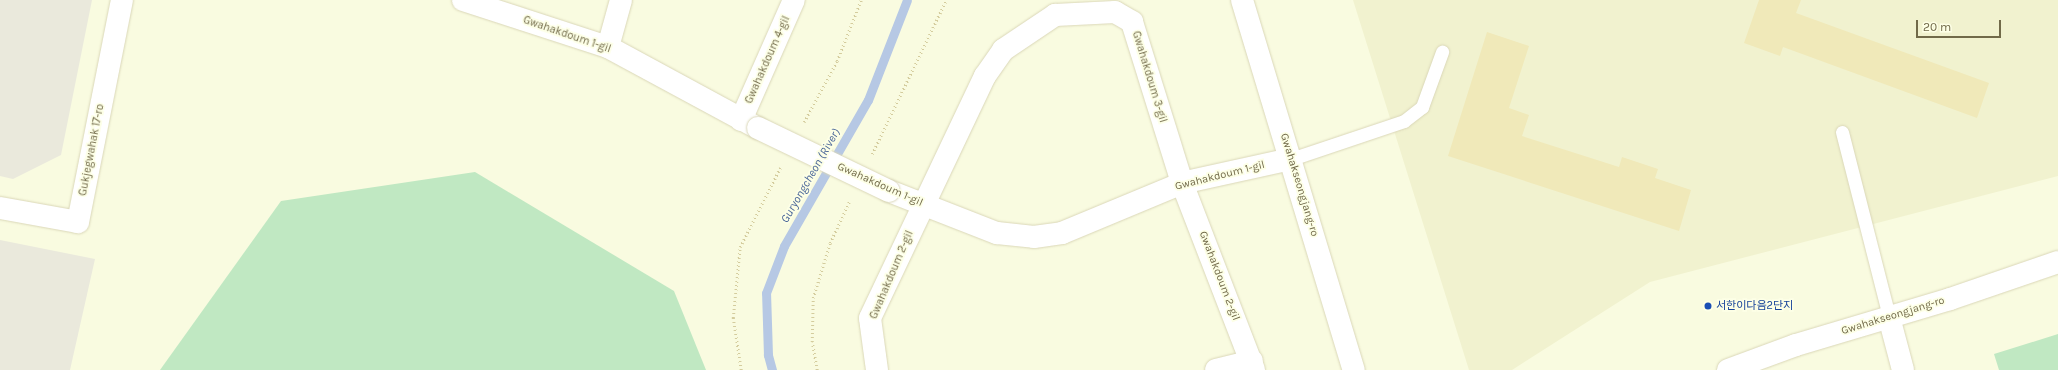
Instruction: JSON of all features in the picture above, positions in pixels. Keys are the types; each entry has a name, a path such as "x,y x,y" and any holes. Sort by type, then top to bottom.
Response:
{"street":[{"name":"Gukjegwahak 17-ro","path":"0,208 78,222 122,0"},
{"name":"Gwahakdoum 1-gil","path":"463,0 608,47 750,124 889,191 996,233 1034,237 1062,233 1182,183 1291,159"},
{"path":"608,47 621,0"},
{"name":"Gwahakdoum 4-gil","path":"750,124 794,0"},
{"name":"Gwahakseongjang-ro","path":"1242,0 1354,370"},
{"name":"Gwahakdoum 3-gil","path":"922,205 985,76 1003,50 1055,15 1114,12 1132,22 1182,183"},
{"name":"Gwahakdoum 2-gil","path":"1182,183 1253,365"},
{"name":"Gwahakdoum 2-gil","path":"877,370 870,318 922,205"},
{"name":"Gwahakseongjang-ro","path":"1728,370 1796,345 2058,262"},
{"path":"1889,316 1904,370"},
{"path":"1216,370 1253,365"}],"lane":[{"path":"1291,159 1404,121 1422,107 1442,52"},
{"path":"1842,132 1889,316"}],"path":[{"path":"803,124 837,60 861,0"},
{"path":"741,370 733,318 740,248 782,165"}],"shaded area":[{"path":"0,0 92,0 61,155 13,179 0,176"},
{"path":"1353,0 2058,0 2058,176 1650,282 1512,370 1469,370"},
{"path":"475,172 674,291 706,370 160,370 281,201"},
{"path":"0,240 95,259 70,370 0,370"},
{"path":"2058,334 2058,370 1999,370 1994,354"}],"building":[{"path":"1759,0 1801,0 1796,13 1989,83 1977,118 1783,47 1780,56 1744,43"},
{"path":"1487,32 1529,46 1509,108 1529,115 1522,136 1619,167 1622,157 1658,169 1655,178 1691,190 1679,231 1448,156"}],"waterway":[{"name":"Guryongcheon (River)","path":"772,370 768,355 766,293 784,246 868,100 907,0"}],"place":[{"name":"서한이다음2단지","path":"1708,306"}]}
